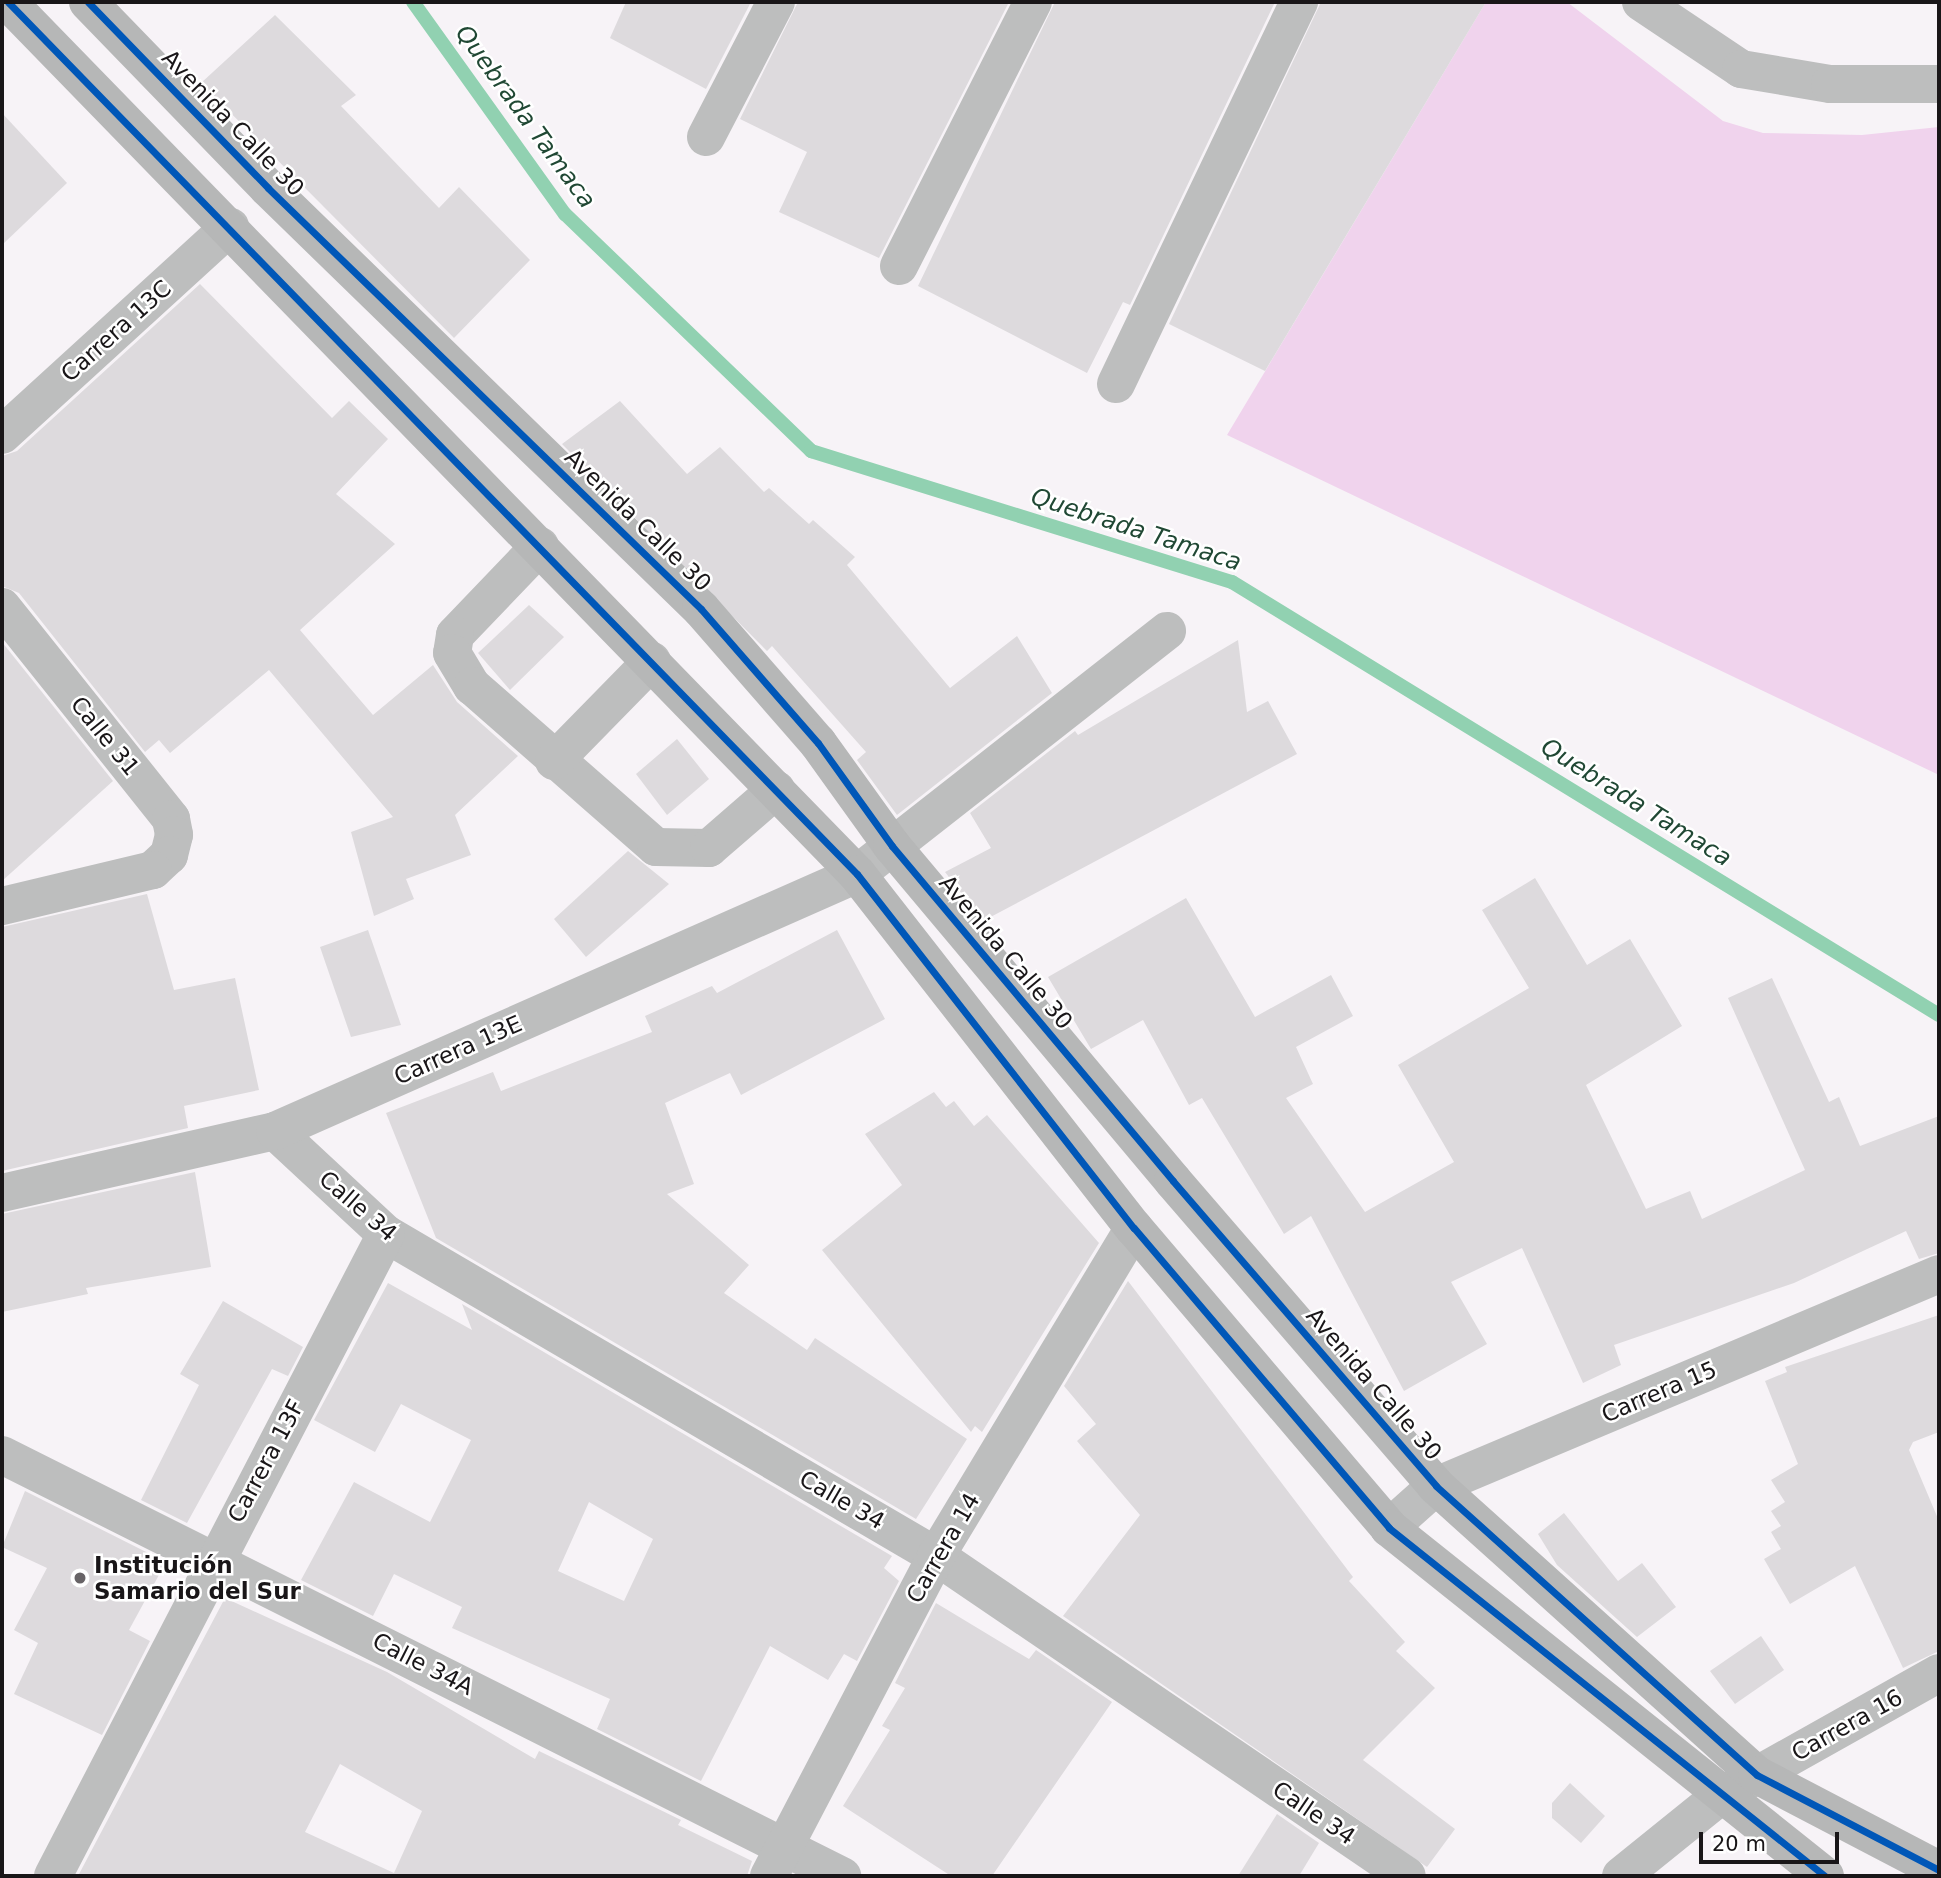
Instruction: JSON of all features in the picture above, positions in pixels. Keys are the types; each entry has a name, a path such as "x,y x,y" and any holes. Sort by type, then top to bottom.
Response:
{"main road":[{"path":"8,2 230,227 857,874 1134,1228 1389,1528 1720,1796 1825,1876"},
{"name":"Avenida Calle 30","path":"88,2 268,188 701,609 818,743 892,846 1436,1486 1757,1775 1939,1870"}],"street":[{"path":"706,137 776,2"},
{"path":"899,267 1033,2"},
{"path":"1116,384 1299,2"},
{"path":"1641,2 1741,69 1830,84 1939,84"},
{"name":"Carrera 13C","path":"2,435 230,227"},
{"path":"540,546 455,635 452,653 472,686 628,829 656,847 679,851 709,848 776,790"},
{"name":"Calle 31","path":"2,607 171,819 169,855 153,870 2,906"},
{"name":"Carrera 13E","path":"2,1193 275,1131 857,874 1167,631"},
{"path":"554,761 652,661"},
{"name":"Calle 34","path":"275,1131 386,1234 936,1556 1407,1876"},
{"name":"Carrera 14","path":"777,1863 936,1556 1134,1228"},
{"name":"Carrera 13F","path":"53,1876 215,1558 386,1234"},
{"name":"Carrera 15","path":"1389,1528 1436,1486 1939,1274"},
{"name":"Calle 34A","path":"2,1455 215,1558 777,1863 842,1876"},
{"name":"Carrera 16","path":"1621,1876 1720,1796 1939,1673"}],"shaded area":[{"path":"1486,2 1567,2 1723,121 1763,133 1862,135 1939,127 1939,775 1227,435"}],"building":[{"path":"626,2 751,2 706,89 610,38"},
{"path":"798,2 1009,2 879,258 779,212 807,152 740,119"},
{"path":"1055,2 1275,2 1130,305 1123,302 1087,373 918,286"},
{"path":"1321,2 1486,2 1265,371 1169,324"},
{"path":"275,15 356,95 341,106 439,208 459,187 530,260 454,338 201,83"},
{"path":"2,113 67,183 2,245"},
{"path":"200,284 332,418 349,401 388,439 336,494 395,544 300,630 373,715 433,665 457,702 518,756 455,815 471,855 406,879 414,899 374,916 351,832 393,817 269,670 170,753 159,740 145,752 19,593 2,586 2,456 17,451"},
{"path":"620,401 687,474 720,447 764,492 769,488 809,524 813,520 855,557 847,565 950,688 1017,636 1052,693 897,815 857,760 866,752 772,646 767,651 562,444"},
{"path":"529,605 564,637 510,690 478,653"},
{"path":"1238,640 1247,712 1268,701 1297,754 983,921 945,872 991,848 970,813 1075,731 1078,735"},
{"path":"2,642 113,781 2,881"},
{"path":"677,739 709,779 667,815 636,774"},
{"path":"628,851 669,884 586,957 554,919"},
{"path":"1535,878 1587,965 1630,939 1682,1026 1586,1085 1646,1209 1690,1191 1702,1219 1805,1170 1728,998 1772,978 1829,1102 1839,1097 1860,1146 1939,1116 1939,1253 1919,1259 1906,1231 1794,1283 1614,1345 1621,1365 1583,1383 1522,1248 1451,1282 1487,1344 1404,1391 1311,1216 1284,1234 1202,1098 1189,1105 1143,1020 1091,1049 1048,977 1186,898 1255,1017 1331,975 1353,1016 1296,1047 1313,1084 1286,1098 1365,1212 1454,1162 1398,1065 1529,988 1482,910"},
{"path":"147,894 174,990 235,978 259,1090 184,1106 188,1128 2,1171 2,927"},
{"path":"368,930 401,1025 351,1037 320,947"},
{"path":"837,930 885,1019 741,1095 730,1073 665,1103 694,1184 667,1194 749,1265 724,1293 807,1350 815,1338 967,1439 916,1519 436,1238 386,1113 493,1072 501,1091 652,1032 645,1016 712,986 717,993"},
{"path":"934,1092 946,1107 954,1101 974,1126 987,1115 1099,1243 982,1432 975,1426 971,1432 822,1250 902,1185 865,1134"},
{"path":"195,1172 211,1267 86,1288 88,1294 2,1312 2,1214"},
{"path":"1128,1281 1353,1577 1349,1581 1405,1642 1396,1651 1435,1688 1363,1760 1455,1829 1427,1867 1063,1616 1140,1515 1077,1441 1096,1424 1064,1386"},
{"path":"388,1283 472,1330 462,1304 892,1556 884,1568 899,1581 857,1661 844,1654 828,1680 770,1646 701,1781 597,1729 610,1699 452,1628 462,1607 394,1574 373,1616 301,1580 354,1482 430,1522 471,1440 401,1404 375,1452 314,1420","holes":["589,1502 653,1539 624,1601 558,1571"]},
{"path":"223,1301 303,1347 288,1376 272,1369 187,1523 141,1500 199,1385 180,1374"},
{"path":"1939,1315 1939,1432 1913,1442 1909,1450 1939,1521 1939,1651 1903,1668 1855,1566 1790,1604 1764,1559 1781,1549 1771,1532 1781,1526 1771,1511 1785,1502 1771,1480 1798,1464 1765,1381 1787,1372 1785,1367"},
{"path":"25,1491 166,1562 129,1630 150,1641 102,1735 14,1694 38,1643 14,1630 47,1568 2,1547"},
{"path":"1564,1513 1618,1581 1642,1563 1676,1607 1637,1637 1557,1565 1538,1534"},
{"path":"225,1598 387,1672 535,1759 539,1751 681,1820 678,1825 752,1861 747,1876 78,1876","holes":["340,1764 422,1811 394,1873 305,1832"]},
{"path":"936,1603 1029,1659 1036,1650 1112,1702 992,1876 951,1876 843,1806 890,1730 882,1726 905,1688 895,1683"},
{"path":"1761,1636 1784,1670 1735,1704 1710,1671"},
{"path":"1570,1783 1605,1816 1581,1843 1552,1818 1552,1803"},
{"path":"1277,1814 1319,1843 1299,1876 1238,1876"}],"waterway":[{"name":"Quebrada Tamaca","path":"413,2 565,214 811,451 1232,582 1939,1015"}],"cycle path":[{"path":"8,2 857,874 1134,1228 1389,1528 1825,1876"},
{"path":"88,2 268,188 701,609 818,743 892,846 1173,1181 1436,1486 1757,1775 1939,1870"}],"place":[{"name":"Institución Samario del Sur","path":"80,1578"}]}
